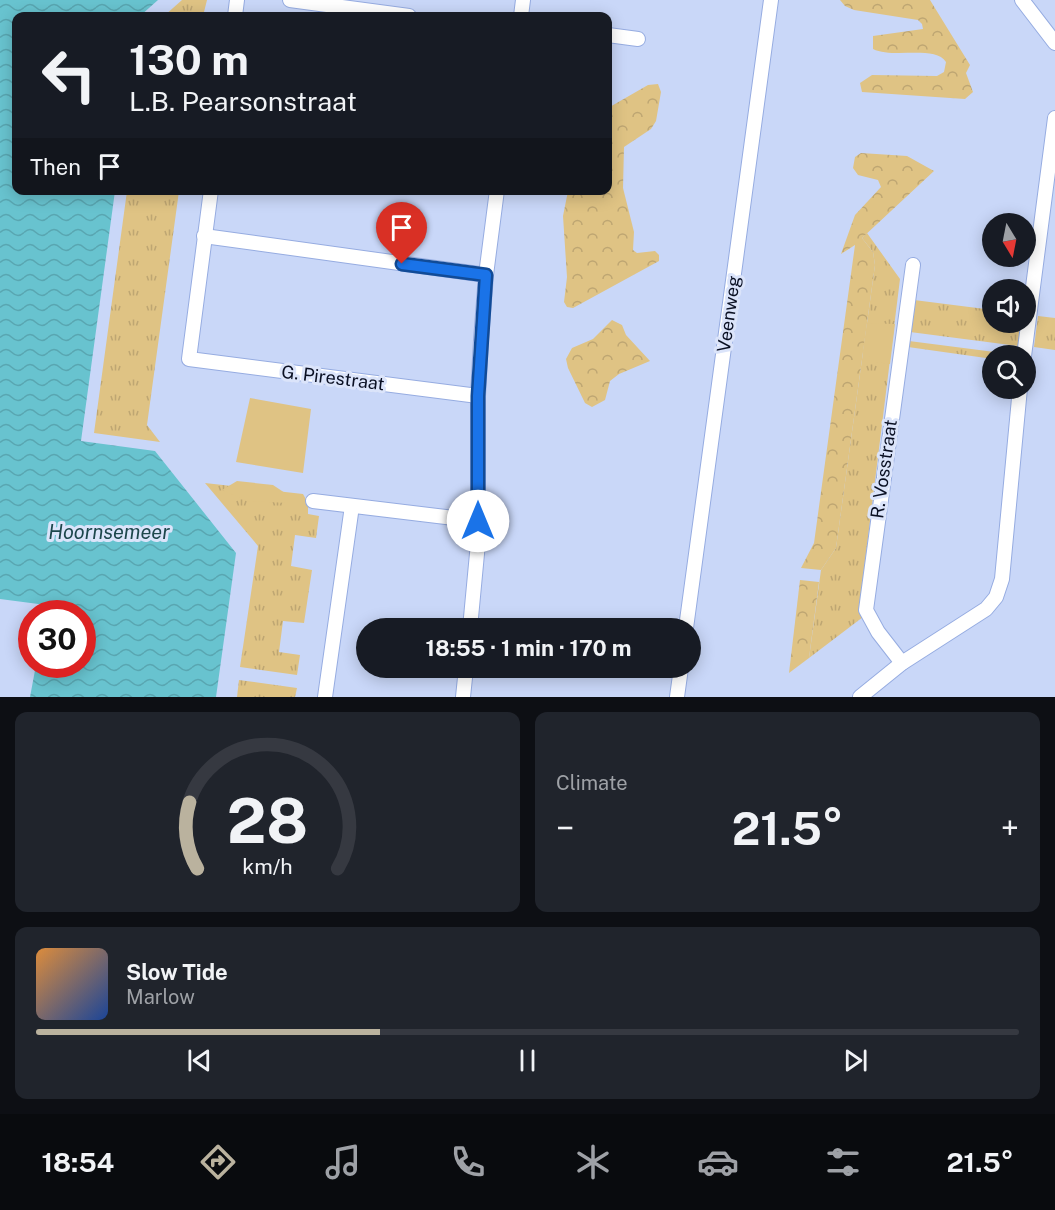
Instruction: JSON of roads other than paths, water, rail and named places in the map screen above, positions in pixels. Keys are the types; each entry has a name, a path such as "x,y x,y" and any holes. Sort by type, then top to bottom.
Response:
{"street":[{"path":"290,0 390,7"},
{"name":"Veenweg","path":"687,618 771,0"},
{"path":"1023,0 1055,43"},
{"path":"612,36 638,39"},
{"path":"1025,345 1055,118"},
{"path":"209,195 204,236 486,275"},
{"path":"471,618 478,521 478,396 486,275 496,195"},
{"name":"G. Pirestraat","path":"204,236 189,359 478,396"},
{"name":"R. Vosstraat","path":"902,663 878,632 866,610 913,265"},
{"path":"860,697 902,663 986,609 996,597 1002,579 1019,399"},
{"path":"313,501 478,521"},
{"path":"325,697 352,506"},
{"path":"463,697 465,678"},
{"path":"677,697 680,678"}],"water":[{"name":"Hoornsemeer","path":"0,0 158,0 144,12 12,12 12,195 114,195 81,441 155,451 236,553 216,697 30,697 34,678 96,678 96,600 18,601 0,599"}]}
